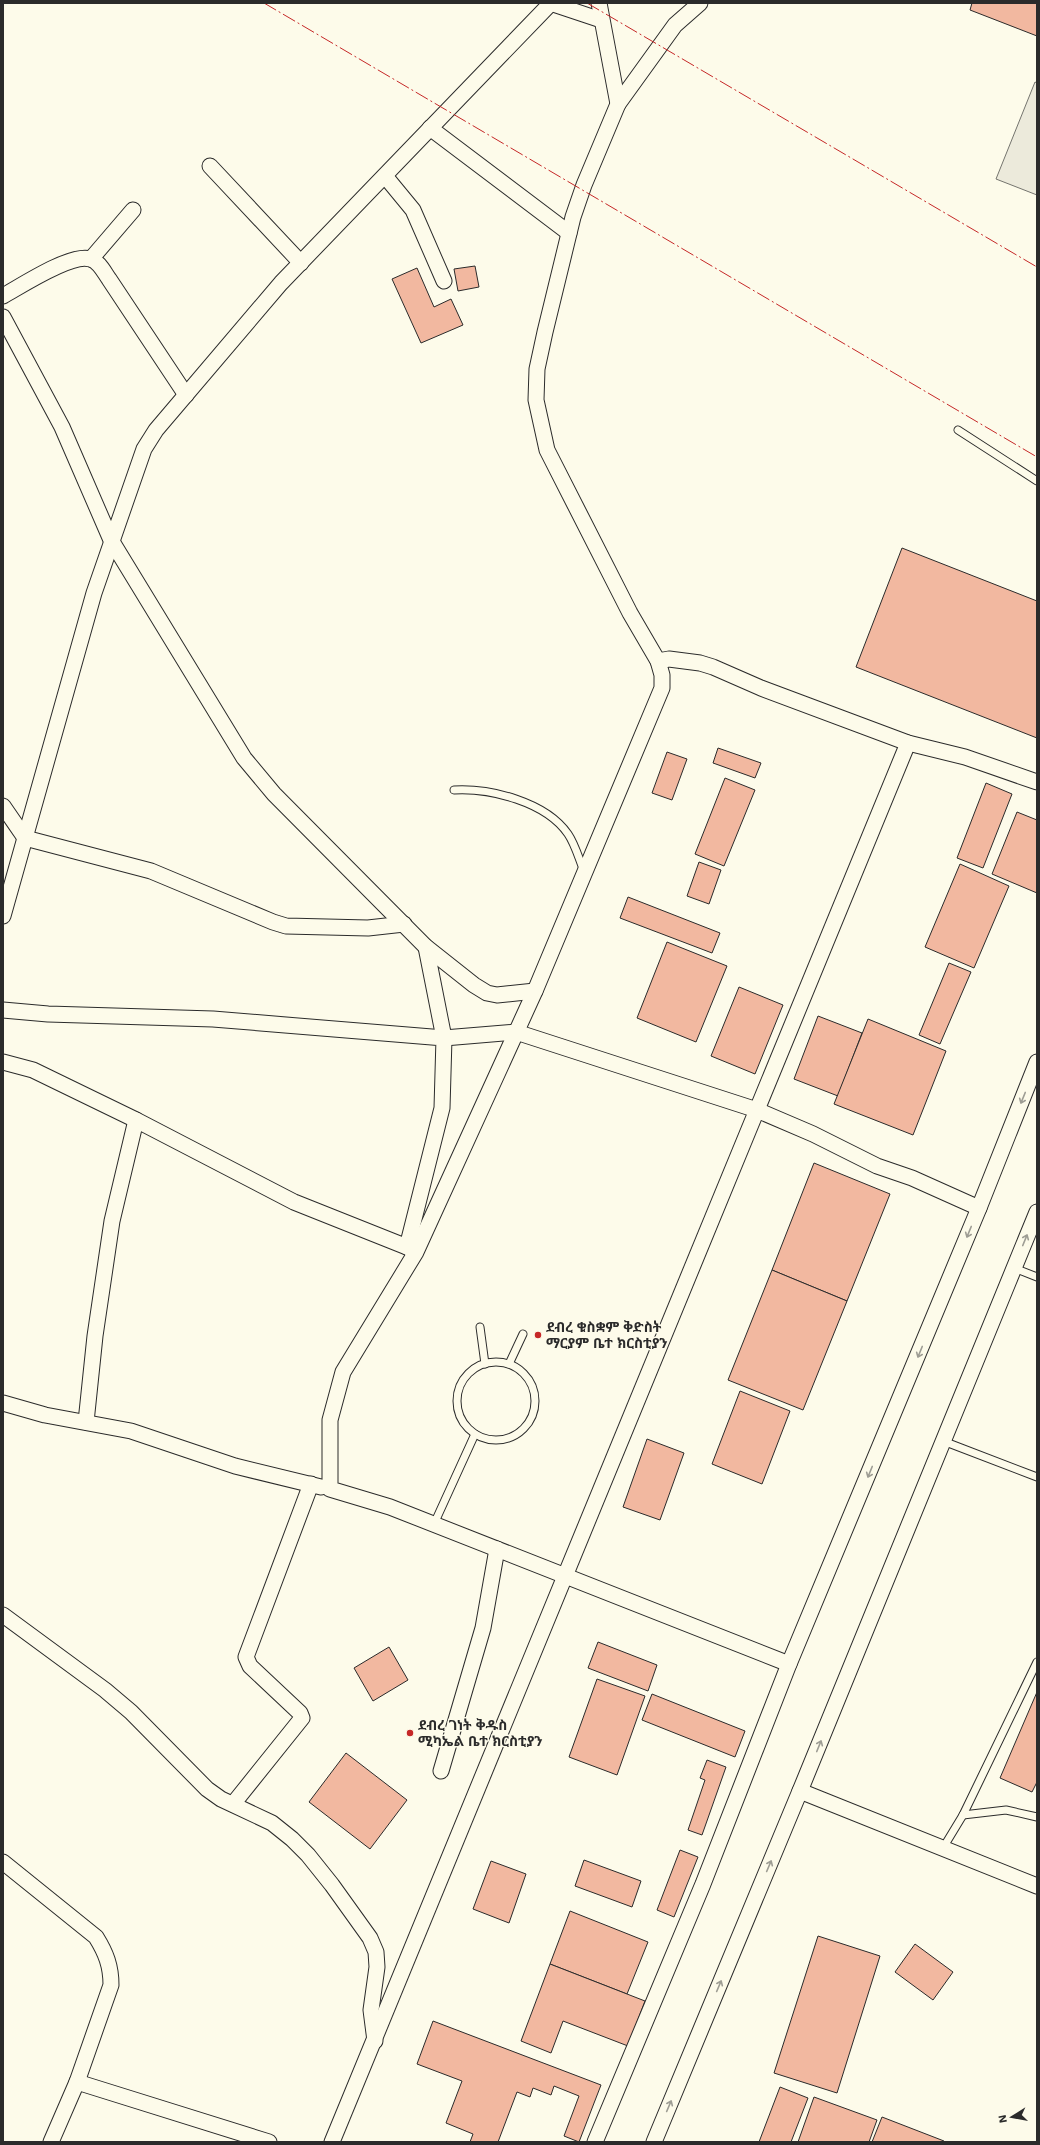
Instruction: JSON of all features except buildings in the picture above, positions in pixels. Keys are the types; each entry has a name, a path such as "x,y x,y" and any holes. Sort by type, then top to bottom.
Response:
{"street":[{"path":"3,916 92,601 111,540 144,449 156,430 281,283 550,3 601,20"},
{"path":"599,3 618,104"},
{"path":"330,1489 330,1420 343,1372 412,1249 516,1032 585,875 662,688 662,675 658,661 630,613 547,450 536,400 537,369 544,332 569,233 584,185 618,104 675,25 700,3"},
{"path":"430,128 569,233"},
{"path":"210,166 301,263"},
{"path":"385,176 413,210 444,281"},
{"path":"91,259 133,210"},
{"path":"3,296 58,266 70,261 91,259 96,262 109,279 186,395"},
{"path":"3,317 62,427 111,540 244,758 274,794 426,947 474,985 487,993 497,995 535,991"},
{"path":"658,661 669,659 700,663 714,667 761,688 908,742 964,757 1037,782"},
{"path":"332,2142 375,2041 908,742"},
{"path":"3,806 25,838 150,871 260,918 286,926 368,928 404,924"},
{"path":"412,1249 442,1108 444,1038 426,947"},
{"path":"3,1010 48,1014 213,1019 444,1038 516,1032 757,1110 814,1134 877,1166 912,1178 979,1208"},
{"path":"3,1062 33,1070 136,1120 294,1202 412,1249"},
{"path":"596,2142 702,1884 789,1664 979,1208 1037,1062"},
{"path":"86,1422 95,1336 112,1222 136,1120"},
{"path":"654,2142 800,1791 1037,1212"},
{"path":"3,1403 44,1415 131,1431 235,1466 330,1489 390,1507 789,1664"},
{"path":"233,1804 302,1718 300,1713 250,1666 246,1657 311,1484"},
{"path":"441,1771 483,1628 497,1549"},
{"path":"3,1615 106,1690 131,1712 207,1789 221,1799 272,1823 292,1839 308,1855 332,1885 370,1938 376,1952 377,1967 371,2010 375,2041"},
{"path":"800,1791 1037,1886"},
{"path":"3,1862 96,1937 107,1957 110,1969 111,1985 77,2082 51,2142"},
{"path":"77,2082 269,2142"}],"lane":[{"path":"958,430 1037,481"},
{"path":"454,790 472,789 527,802 543,811 569,835 585,875"},
{"path":"1014,1268 1037,1277"},
{"path":"480,1327 485,1364"},
{"path":"509,1364 523,1334"},
{"path":"499,1362 509,1364 524,1374 533,1390 534,1405 531,1418 519,1432 502,1440 483,1438 475,1434 462,1420 458,1407 458,1393 466,1376 473,1370 485,1364 499,1362"},
{"path":"434,1524 475,1434"},
{"path":"943,1440 1037,1477"},
{"path":"943,1848 963,1815 1037,1662"},
{"path":"963,1815 1006,1810 1037,1817"}],"shaded area":[{"path":"1035,82 1037,83 1037,195 996,179"}],"power":[{"path":"264,3 1037,457"},
{"path":"587,3 1037,267"}],"place":[{"name":"ደብረ ቁስቋም ቅድስት ማርያም ቤተ ክርስቲያን","path":"538,1335"},
{"name":"ደብረ ገነት ቅዱስ ሚካኤል ቤተ ክርስቲያን","path":"410,1733"}]}
